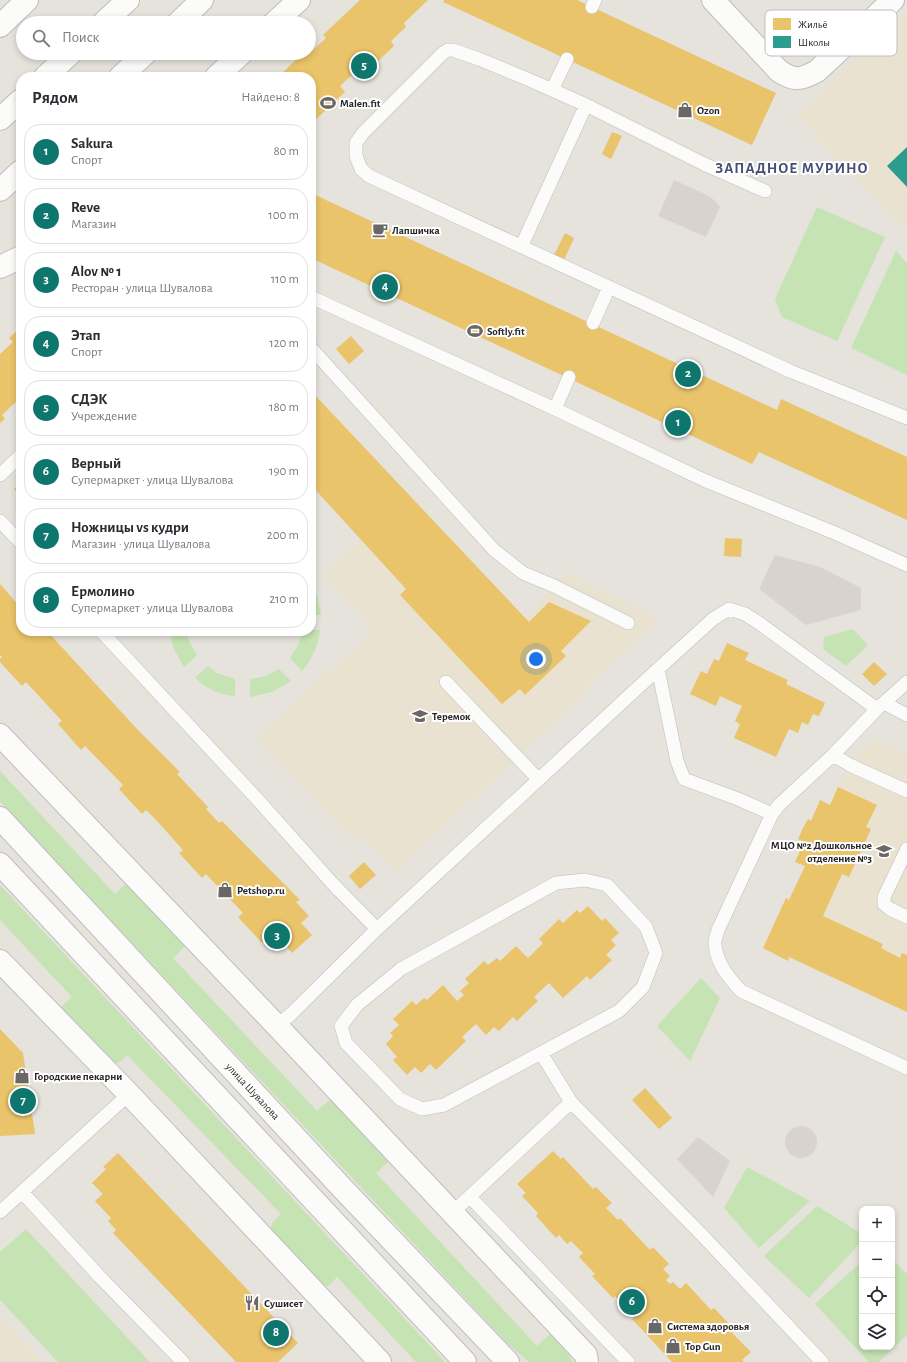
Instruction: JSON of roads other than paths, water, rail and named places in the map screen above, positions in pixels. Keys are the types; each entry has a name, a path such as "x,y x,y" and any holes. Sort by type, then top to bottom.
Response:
{"street":[{"path":"0,26 27,0"},
{"path":"111,16 128,0"},
{"path":"185,16 202,0"},
{"path":"281,16 298,0"},
{"path":"713,0 765,56"},
{"path":"882,10 893,0"},
{"path":"765,56 779,71 788,77 798,78 808,76 832,56"},
{"path":"50,72 63,60"},
{"path":"125,72 138,60"},
{"path":"221,72 234,60"},
{"path":"0,120 16,105"},
{"path":"0,190 16,176"},
{"path":"0,267 16,259"},
{"path":"0,735 277,1026 586,1355 587,1362"},
{"name":"улица Шувалова","path":"0,818 343,1189 508,1362"},
{"path":"0,864 465,1362"},
{"path":"0,961 129,1094 380,1362"}],"lane":[{"path":"765,191 690,157 586,105 479,59 453,50 448,50 443,53 363,133 356,143 356,156 361,169 369,176 522,245 790,371 907,418"},
{"path":"552,90 567,59"},
{"path":"522,245 586,105"},
{"path":"593,324 609,287"},
{"path":"316,299 555,409 706,481 835,533 907,565"},
{"path":"316,354 494,550 523,573 554,586 628,623"},
{"path":"555,409 569,377"},
{"path":"0,475 16,460"},
{"path":"0,521 16,538"},
{"path":"277,1026 377,929 538,779 713,619 729,610 745,614 880,706 907,715"},
{"path":"106,636 258,800 332,883 377,929"},
{"path":"658,669 677,761 684,779 738,799 772,814"},
{"path":"446,682 538,779"},
{"path":"907,682 880,706 833,755 779,805 772,814 718,930 715,944 720,961 728,976 741,991 907,1068"},
{"path":"833,755 850,765 907,791"},
{"path":"907,849 884,897 884,904 890,909 907,917"},
{"path":"585,880 607,885 646,927 656,953 643,987 619,1011 541,1053 444,1105 422,1109 400,1099 346,1043 342,1026 356,1005 401,969 556,883 585,880"},
{"path":"541,1053 571,1102 703,1236 822,1362"},
{"path":"0,1212 129,1094"},
{"path":"452,1213 571,1102"},
{"path":"22,1192 99,1276 183,1362"},
{"path":"470,1197 628,1362"}],"place":[{"name":"СДЭК","path":"364,66"},
{"name":"Malen.fit","path":"328,103"},
{"name":"Ozon","path":"685,110"},
{"name":"Лапшичка","path":"380,230"},
{"name":"Этап","path":"385,287"},
{"name":"Softly.fit","path":"475,331"},
{"name":"Reve","path":"688,374"},
{"name":"Sakura","path":"678,423"},
{"name":"Теремок","path":"420,716"},
{"name":"МЦО №2 Дошкольное отделение №3","path":"884,851"},
{"name":"Petshop.ru","path":"225,890"},
{"name":"Alov № 1","path":"277,936"},
{"name":"Городские пекарни","path":"22,1076"},
{"name":"Ножницы vs кудри","path":"23,1101"},
{"name":"Верный","path":"632,1302"},
{"name":"Сушисет","path":"252,1303"},
{"name":"Система здоровья","path":"655,1326"},
{"name":"Ермолино","path":"276,1333"},
{"name":"Top Gun","path":"673,1346"}],"district":[{"name":"ЗАПАДНОЕ МУРИНО","path":"792,168"}]}
